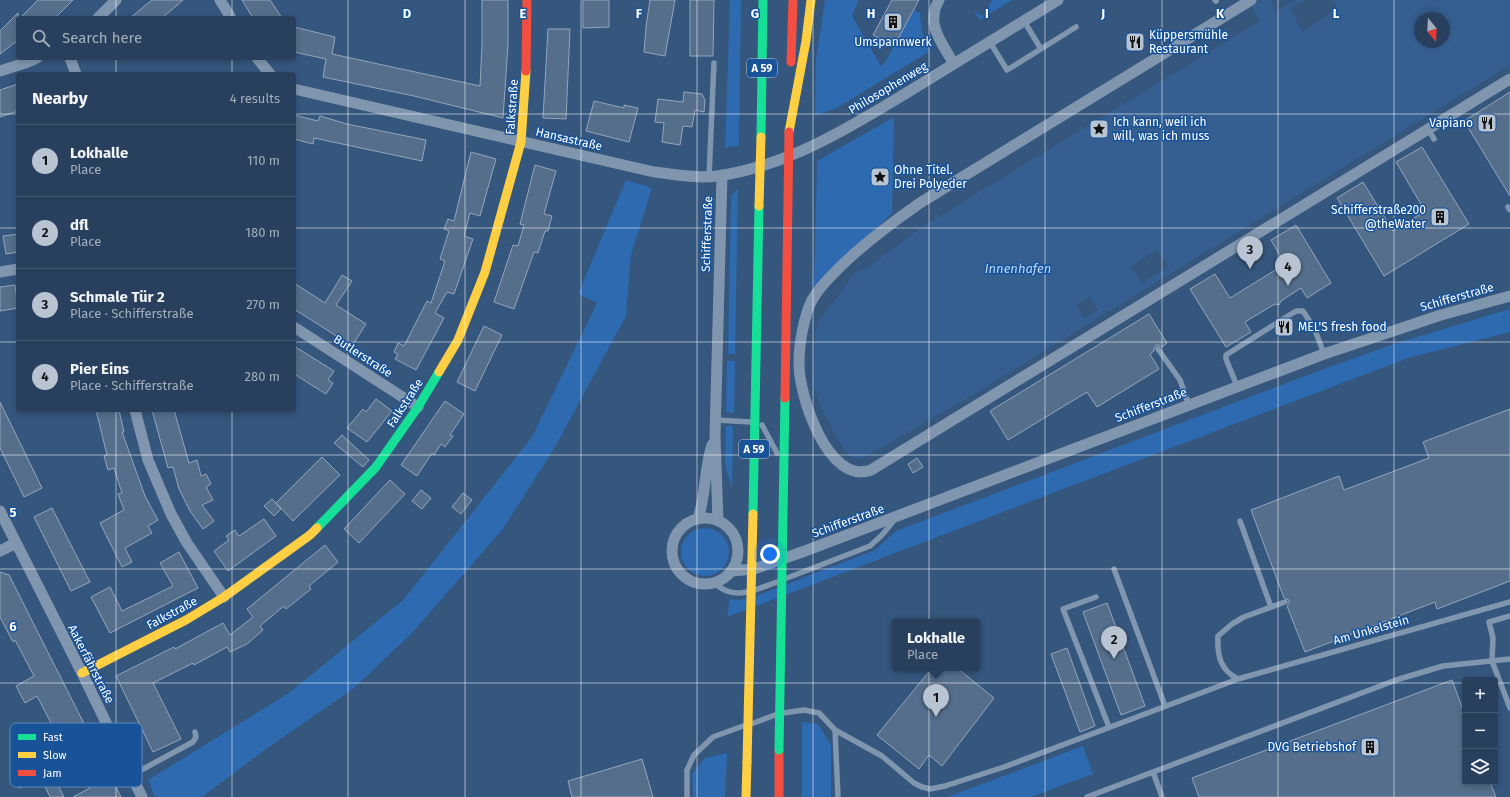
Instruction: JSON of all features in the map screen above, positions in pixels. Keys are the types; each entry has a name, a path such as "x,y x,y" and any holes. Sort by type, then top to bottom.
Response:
{"main road":[{"name":"Falkstraße","path":"82,673 186,620 224,597 310,535 376,467 418,407 458,340 485,272 521,142 526,84 526,0"},
{"name":"A 59","path":"746,797 763,0"},
{"name":"A 59","path":"779,797 789,132 793,0"},
{"path":"789,132 806,41 811,0"}],"street":[{"path":"100,16 116,0"},
{"path":"220,0 230,16"},
{"path":"939,0 934,12 934,24 938,37 954,64"},
{"name":"Philosophenweg","path":"722,176 761,167 818,143 881,109 1058,0"},
{"path":"1250,1 920,203 892,223 846,261 822,285 812,300 806,317 801,337 799,362 801,385 810,416 819,434 837,460 852,471 859,472 872,470 1510,79"},
{"path":"0,71 32,60"},
{"path":"71,60 75,72"},
{"path":"259,60 268,72"},
{"name":"Hansastraße","path":"296,89 654,172 686,176 722,176"},
{"name":"Schifferstraße","path":"718,521 715,436 722,176"},
{"path":"0,272 16,269"},
{"name":"Schifferstraße","path":"714,583 724,579 732,571 754,569 804,552 1324,354 1441,315 1510,296"},
{"name":"Butlerstraße","path":"296,328 418,407"},
{"path":"136,412 148,460 171,514 187,543 224,597"},
{"name":"Schifferstraße","path":"698,519 703,506 705,477 715,436"},
{"name":"Aakerfährstraße","path":"0,511 107,723"},
{"path":"714,583 704,584 693,582 682,575 675,564 672,552 675,539 681,529 688,523 698,519 708,518 718,521 730,529 736,539 738,551 737,562 732,571"},
{"path":"0,551 16,543"},
{"name":"Schifferstraße","path":"738,551 763,557 777,557 804,552"},
{"name":"Aakerfährstraße","path":"137,787 142,797"}],"lane":[{"path":"1024,21 1041,49"},
{"path":"990,42 1008,70 1076,27"},
{"path":"710,176 714,63"},
{"path":"1428,129 1434,139"},
{"path":"1237,386 1226,359 1226,355 1296,311 1304,311 1315,330 1324,354"},
{"path":"1158,349 1180,380 1189,405"},
{"path":"716,420 761,423 789,476 790,491"},
{"path":"714,583 723,590 731,593 756,590 870,546 882,535 896,518"},
{"path":"1240,521 1271,607"},
{"path":"1114,569 1165,706"},
{"path":"1096,597 1063,609 1109,727"},
{"path":"1238,679 1229,674 1221,662 1217,649 1218,636 1232,624 1284,602"},
{"name":"Am Unkelstein","path":"687,797 687,770 694,755 713,737 786,712 804,710 819,713 835,730 882,756 914,783 930,790 1004,767 1238,679 1510,602"},
{"path":"1510,616 1489,622 1493,638 1492,661 1510,708"},
{"path":"1087,797 1396,680 1443,666 1510,659"},
{"path":"835,730 838,797"},
{"path":"142,770 193,742 196,737 195,732"},
{"path":"1153,772 1162,797"}],"shaded area":[{"path":"730,0 741,0 739,145 725,148"},
{"path":"825,0 859,0 852,16 881,66 885,62 914,10 920,13 923,33 930,51 837,108 815,116 816,59"},
{"path":"992,0 1012,0 980,20 974,11 983,16"},
{"path":"894,117 892,213 814,288 817,161"},
{"path":"626,180 652,188 631,255 626,316 555,447 503,529 412,633 353,689 266,749 202,797 155,797 148,780 289,693 404,599 532,437 597,303 578,294"},
{"path":"738,189 735,354 728,354 731,197"},
{"path":"1510,309 1510,332 1408,358 727,617 730,599 740,600 756,596 875,550 896,531 1329,367 1397,343"},
{"path":"727,361 735,361 734,413 726,412"},
{"path":"726,426 733,426 732,489 725,464"},
{"path":"705,528 714,530 722,535 727,543 729,552 727,561 722,569 714,574 705,576 696,574 688,569 683,561 681,552 683,543 688,535 696,530"},
{"path":"802,722 818,724 831,745 831,797 802,797"},
{"path":"1083,746 1093,774 1031,797 947,797"},
{"path":"727,753 725,797 693,797 692,774 705,758"}],"water":[{"name":"Innenhafen","path":"1248,0 1270,0 1277,11 1295,0 1510,0 1510,65 971,396 863,458 854,458 845,451 821,409 813,383 815,331 819,320 853,275 871,265 925,225 1260,21"}],"pier":[{"path":"1305,0 1333,0 1338,9 1303,31 1290,9"},
{"path":"1157,250 1168,267 1142,283 1131,266"},
{"path":"1090,297 1098,310 1084,318 1076,305"}],"building":[{"path":"38,0 73,0 57,16 22,16"},
{"path":"152,0 183,0 164,16 132,16"},
{"path":"242,0 270,0 281,16 252,16"},
{"path":"482,0 508,0 508,45 503,118 414,96 323,77 326,59 296,52 296,27 335,37 332,54 480,86"},
{"path":"583,0 609,0 609,27 583,28"},
{"path":"650,0 675,0 665,56 644,52"},
{"path":"690,0 714,0 713,56 690,56"},
{"name":"Umspannwerk","path":"892,0 919,0 894,46 873,35"},
{"path":"18,13 18,16 16,16 16,42 0,54 0,31"},
{"path":"548,29 570,29 566,119 543,118"},
{"path":"16,85 16,112 0,117 0,90"},
{"path":"684,92 702,94 705,100 704,112 695,110 692,127 683,126 680,145 662,142 664,123 655,122 658,99 683,102"},
{"path":"1510,92 1510,196 1464,121"},
{"path":"594,101 624,108 624,105 638,108 629,142 586,131"},
{"path":"296,116 318,121 320,116 347,124 426,140 422,161 314,138 313,144 296,140"},
{"name":"Schifferstraße200 @theWater","path":"1422,147 1469,224 1384,276 1337,198 1363,182 1393,231 1425,211 1396,162"},
{"path":"471,152 496,159 480,216 470,213 464,236 473,239 454,294 447,292 435,313 444,318 416,370 395,359 398,354 394,352 398,343 404,346 427,301 431,303 445,261 440,259 449,231 444,229 448,219 454,221"},
{"path":"535,165 556,171 544,214 552,216 548,231 545,231 538,253 534,252 514,309 494,302 513,245 518,246 524,225 520,224"},
{"path":"1296,225 1331,283 1307,298 1301,288 1281,301 1279,305 1275,304 1245,322 1251,332 1226,347 1190,289 1215,274 1230,298 1285,264 1271,240"},
{"path":"16,234 16,252 6,254 3,236"},
{"path":"342,275 352,281 336,305 366,324 352,346 296,310 296,284 325,303"},
{"path":"15,285 16,308 0,311 0,287"},
{"path":"1149,314 1167,343 1162,347 1156,345 1154,351 1150,354 1159,369 1097,407 1087,392 1008,440 990,411"},
{"path":"484,326 502,335 475,391 457,382"},
{"path":"296,347 334,371 328,380 333,383 326,394 296,375"},
{"path":"376,399 392,411 367,442 347,428 363,409 366,412"},
{"path":"445,401 464,414 450,435 453,436 445,447 441,444 434,455 432,453 417,476 401,465"},
{"path":"0,402 42,488 24,497 0,448"},
{"path":"1510,409 1510,581 1437,609 1435,602 1305,652 1287,606 1289,600 1284,598 1251,510 1339,476 1344,490 1429,458 1423,442"},
{"path":"96,412 119,412 124,432 122,432 145,496 158,520 148,526 152,533 125,548 132,562 122,567 100,523 124,510 118,494 122,493 114,468 108,470 104,456 107,455"},
{"path":"153,412 175,412 189,463 197,460 201,476 206,474 211,484 206,487 213,500 202,505 214,521 203,529 190,511 179,489 173,467 168,468"},
{"path":"342,435 369,460 363,467 334,443"},
{"path":"322,457 340,475 293,521 276,503"},
{"path":"917,458 923,467 913,473 908,464"},
{"path":"390,480 405,494 359,543 344,529"},
{"path":"421,490 431,498 422,509 412,501"},
{"path":"463,493 472,500 461,514 452,507"},
{"path":"272,499 281,509 274,516 264,506"},
{"path":"52,508 90,582 71,591 34,517"},
{"path":"264,519 276,536 228,571 214,551 229,540 226,536 235,530 239,536"},
{"path":"325,545 338,562 309,586 311,589 286,609 284,606 260,626 263,630 247,644 230,652 227,647 194,665 193,663 153,683 181,739 153,752 142,729 142,723 139,723 116,676 174,647 175,649 223,623 230,635 253,617 247,609"},
{"path":"179,552 198,588 110,633 91,597 110,587 122,611 173,586 160,563"},
{"path":"0,572 9,575 84,723 51,723 37,696 25,703 16,686 34,676 15,640 13,642 0,617"},
{"path":"1107,603 1145,706 1121,715 1083,612"},
{"path":"1067,648 1095,726 1080,732 1051,654"},
{"path":"930,671 961,671 994,698 942,766 929,755 919,769 877,735"},
{"name":"DVG Betriebshof","path":"1452,680 1462,707 1462,785 1491,785 1496,797 1199,797 1192,778"},
{"path":"642,759 653,797 572,797 568,781"},
{"path":"45,787 59,787 64,797 50,797"},
{"path":"116,787 121,797 73,797 90,788"}],"traffic: fast":[{"path":"761,137 763,0"},
{"path":"753,514 759,206"},
{"path":"317,528 376,467 418,407 439,372"},
{"path":"779,750 785,398"}],"traffic: slow":[{"path":"789,132 806,41 811,0"},
{"path":"439,372 458,340 485,272 521,142 526,71"},
{"path":"759,206 761,137"},
{"path":"747,762 753,514"},
{"path":"82,673 186,620 224,597 310,535 317,528"},
{"path":"746,797 747,762"}],"traffic: jam":[{"path":"526,71 527,0"},
{"path":"791,62 793,0"},
{"path":"785,398 789,132"},
{"path":"779,750 779,797"}],"place":[{"name":"Umspannwerk","path":"893,22"},
{"name":"Küppersmühle Restaurant","path":"1135,42"},
{"name":"Vapiano","path":"1487,123"},
{"name":"Ich kann, weil ich will, was ich muss","path":"1099,129"},
{"name":"Ohne Titel. Drei Polyeder","path":"880,177"},
{"name":"Schifferstraße200 @theWater","path":"1440,217"},
{"name":"Schmale Tür 2","path":"1250,269"},
{"name":"Pier Eins","path":"1288,286"},
{"name":"MEL'S fresh food","path":"1284,327"},
{"name":"dfl","path":"1114,659"},
{"name":"Lokhalle","path":"936,717"},
{"name":"DVG Betriebshof","path":"1370,747"}]}
